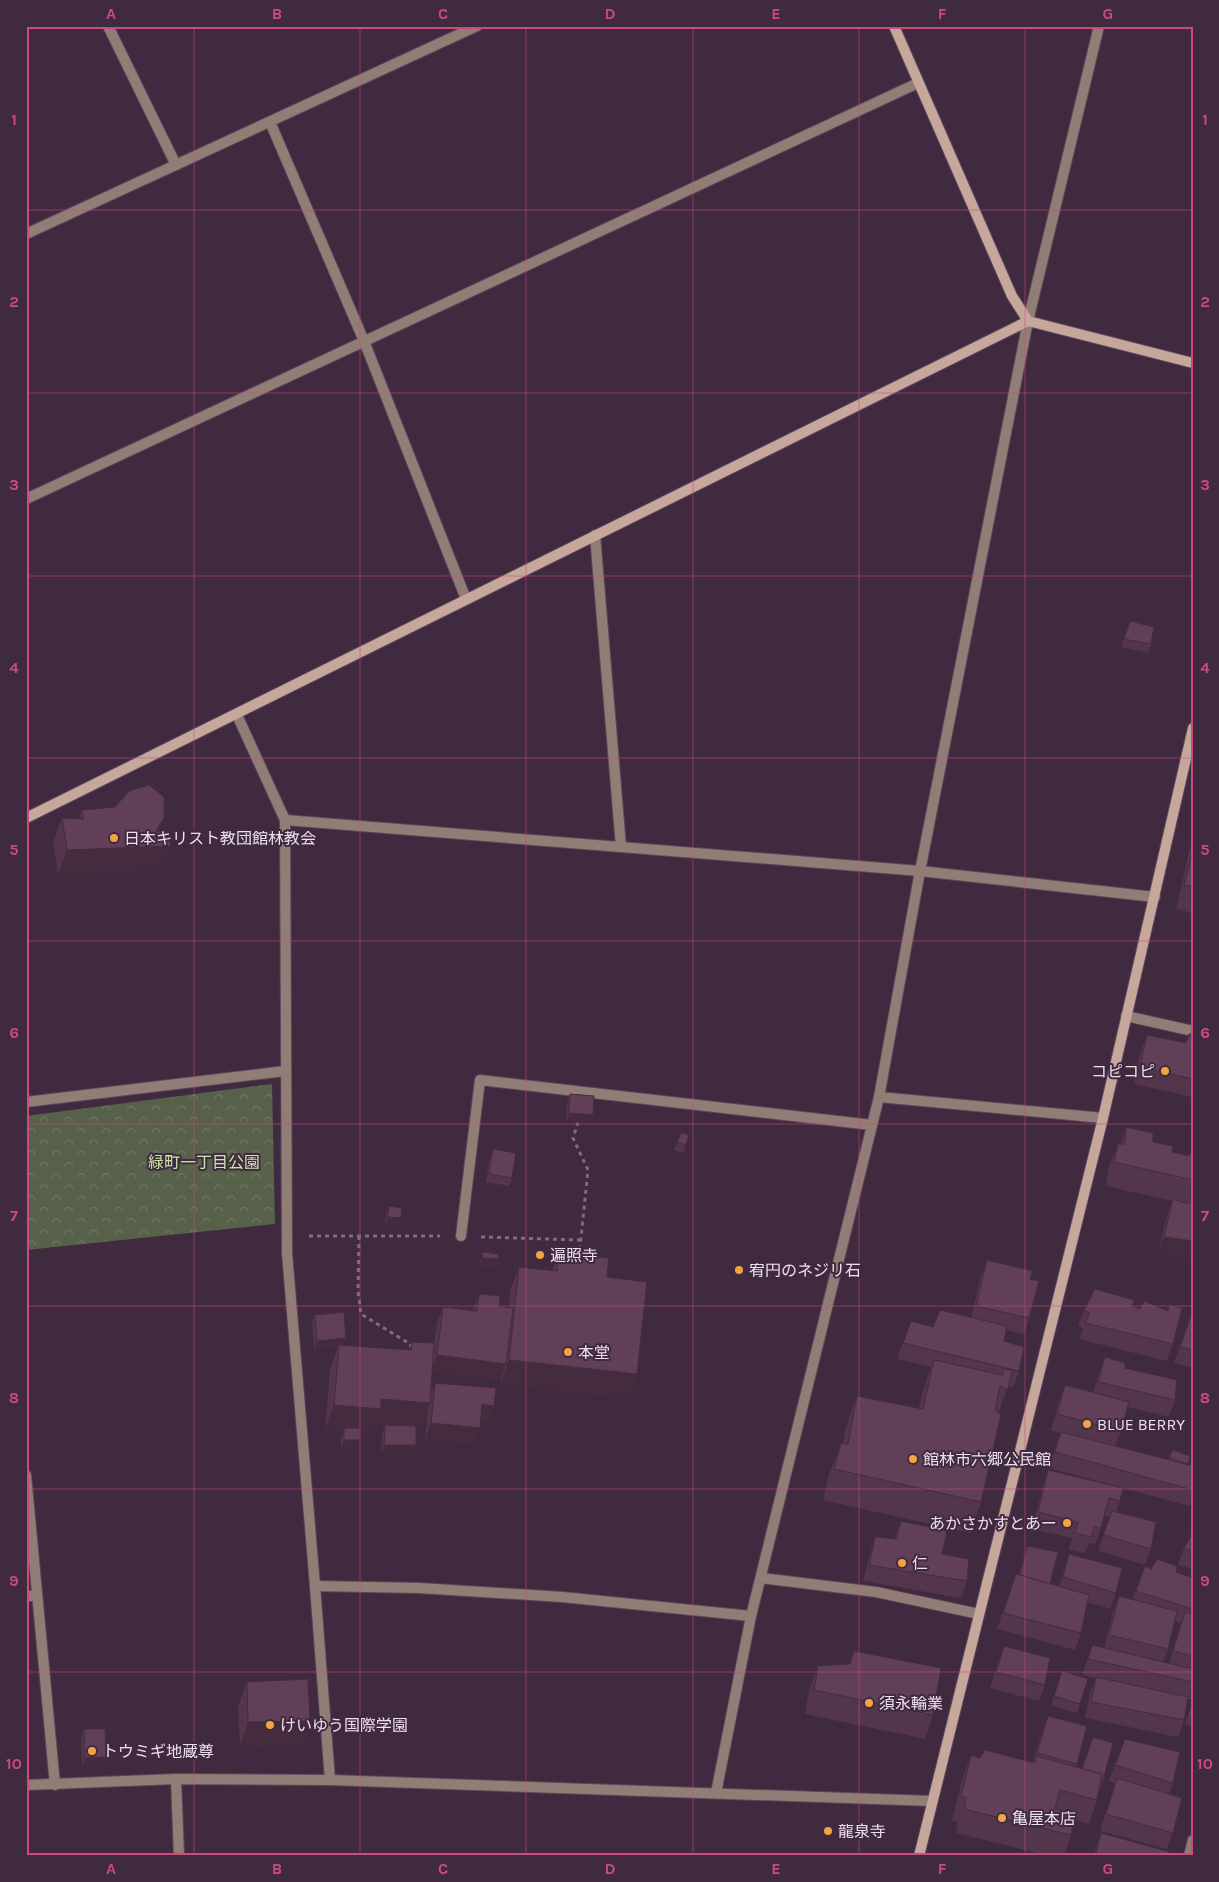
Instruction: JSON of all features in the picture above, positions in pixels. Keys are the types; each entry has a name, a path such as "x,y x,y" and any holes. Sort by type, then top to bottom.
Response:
{"street":[{"path":"108,26 176,165"},
{"path":"26,234 477,26"},
{"path":"894,26 1012,296 1028,321"},
{"path":"716,1793 751,1616 879,1097 920,871 1028,321 1099,26"},
{"path":"26,499 918,83"},
{"path":"270,122 364,341 466,599"},
{"path":"26,818 1028,321 1193,363"},
{"path":"595,535 621,847"},
{"path":"236,715 285,820 286,1236 330,1780"},
{"path":"919,1856 1103,1118 1193,728"},
{"path":"285,820 920,871 1155,898"},
{"path":"1126,1016 1193,1031"},
{"path":"26,1102 285,1072"},
{"path":"460,1236 480,1080 872,1125"},
{"path":"879,1097 1103,1118"},
{"path":"26,1475 55,1785"},
{"path":"761,1578 876,1592 978,1614"},
{"path":"315,1586 419,1588 562,1597 751,1616"},
{"path":"26,1596 38,1596"},
{"path":"26,1785 176,1779 330,1780 932,1801"},
{"path":"176,1779 179,1856"},
{"path":"1189,1856 1193,1840"}],"path":[{"path":"578,1122 573,1138 588,1170 578,1260"},
{"path":"286,1236 460,1236 581,1240"},
{"path":"358,1236 358,1290 361,1314 410,1344 413,1351"}],"green space":[{"name":"緑町一丁目公園","path":"272,1084 275,1224 26,1250 26,1116"}],"building":[{"path":"1130,621 1154,627 1151,644 1124,639"},
{"path":"149,785 164,797 164,818 156,831 167,832 171,846 67,850 62,818 83,819 82,810 115,807 129,791"},
{"path":"1193,850 1193,887 1184,885"},
{"path":"1189,1034 1193,1034 1193,1079 1140,1067 1147,1035 1186,1043"},
{"path":"570,1094 594,1096 593,1115 569,1113"},
{"path":"1126,1127 1153,1133 1153,1142 1173,1146 1172,1152 1189,1156 1193,1148 1193,1180 1114,1162 1118,1144 1125,1144"},
{"path":"681,1133 689,1135 686,1145 677,1142"},
{"path":"493,1149 516,1153 512,1178 489,1174"},
{"path":"1173,1199 1188,1204 1193,1200 1193,1241 1164,1237"},
{"path":"389,1206 402,1208 401,1218 388,1217"},
{"path":"483,1252 499,1254 498,1259 482,1258"},
{"name":"本堂","path":"559,1252 609,1258 607,1277 647,1282 637,1374 509,1360 519,1267 557,1271"},
{"path":"987,1260 1033,1271 1030,1279 1039,1281 1029,1318 976,1306"},
{"path":"1095,1289 1134,1300 1132,1306 1140,1309 1144,1301 1168,1311 1169,1305 1182,1308 1173,1344 1085,1323 1090,1313 1084,1310"},
{"path":"479,1294 500,1296 499,1306 513,1308 506,1364 437,1355 443,1307 477,1311"},
{"path":"940,1310 1007,1326 1004,1341 1024,1347 1019,1371 903,1343 911,1321 933,1327"},
{"path":"1193,1310 1193,1350 1180,1347"},
{"path":"344,1312 346,1338 317,1341 315,1315"},
{"path":"412,1342 434,1343 430,1403 381,1399 381,1409 334,1405 339,1345 411,1350"},
{"path":"1105,1357 1125,1363 1125,1368 1177,1380 1175,1400 1098,1382"},
{"name":"館林市六郷公民館","path":"934,1360 1002,1375 1004,1369 1012,1370 1008,1389 1000,1386 995,1410 1001,1414 981,1502 834,1469 841,1443 848,1444 857,1396 923,1409"},
{"path":"435,1383 496,1388 494,1406 482,1404 480,1428 431,1423"},
{"path":"1065,1385 1129,1402 1121,1431 1057,1414"},
{"path":"385,1425 416,1426 416,1445 384,1445"},
{"path":"344,1428 360,1428 360,1440 344,1440"},
{"path":"1061,1432 1193,1466 1193,1490 1055,1452"},
{"path":"1173,1450 1190,1456 1188,1464 1169,1457"},
{"path":"1048,1470 1123,1488 1120,1501 1109,1498 1101,1528 1094,1526 1091,1537 1075,1533 1078,1522 1038,1512"},
{"path":"1112,1511 1156,1522 1151,1549 1103,1535"},
{"path":"901,1521 947,1531 942,1554 969,1559 967,1581 869,1565 875,1537 896,1539"},
{"path":"1193,1532 1193,1551 1184,1548"},
{"path":"1027,1546 1058,1552 1050,1584 1020,1575"},
{"path":"1069,1554 1122,1568 1116,1593 1063,1577"},
{"path":"1157,1559 1177,1566 1176,1572 1193,1578 1193,1609 1136,1591 1145,1566 1151,1569"},
{"path":"1016,1574 1089,1595 1081,1633 1003,1613"},
{"path":"1119,1596 1177,1611 1168,1649 1109,1635"},
{"path":"1185,1612 1193,1614 1193,1656 1173,1651"},
{"path":"1092,1645 1193,1669 1193,1682 1088,1659"},
{"path":"1004,1646 1050,1658 1045,1685 996,1672"},
{"path":"854,1651 941,1668 933,1715 814,1690 818,1666 850,1664"},
{"path":"1062,1671 1088,1679 1080,1704 1054,1696"},
{"path":"1096,1677 1188,1697 1184,1720 1091,1702"},
{"path":"308,1679 310,1721 248,1722 247,1682"},
{"path":"1193,1703 1193,1717 1188,1716"},
{"path":"1048,1716 1087,1726 1077,1764 1037,1753"},
{"name":"トウミギ地蔵尊","path":"84,1729 105,1729 106,1757 85,1758"},
{"path":"1093,1737 1113,1743 1103,1781 1101,1780 1102,1774 1082,1769"},
{"path":"1125,1739 1180,1752 1173,1783 1115,1765"},
{"path":"985,1750 1035,1763 1036,1756 1102,1774 1097,1800 1060,1790 1055,1809 1075,1814 1071,1835 964,1809 966,1798 961,1797 971,1755 980,1758"},
{"path":"1117,1778 1182,1798 1173,1833 1106,1814"},
{"path":"1101,1833 1170,1852 1169,1856 1109,1856 1096,1853"}],"place":[{"name":"日本キリスト教団館林教会","path":"114,838"},
{"name":"コピコピ","path":"1165,1071"},
{"name":"遍照寺","path":"540,1255"},
{"name":"宥円のネジリ石","path":"739,1270"},
{"name":"本堂","path":"568,1352"},
{"name":"BLUE BERRY","path":"1087,1424"},
{"name":"館林市六郷公民館","path":"913,1459"},
{"name":"あかさかすとあー","path":"1067,1523"},
{"name":"仁","path":"902,1563"},
{"name":"須永輪業","path":"869,1703"},
{"name":"けいゆう国際学園","path":"270,1725"},
{"name":"トウミギ地蔵尊","path":"92,1751"},
{"name":"亀屋本店","path":"1002,1818"},
{"name":"龍泉寺","path":"828,1831"}]}
